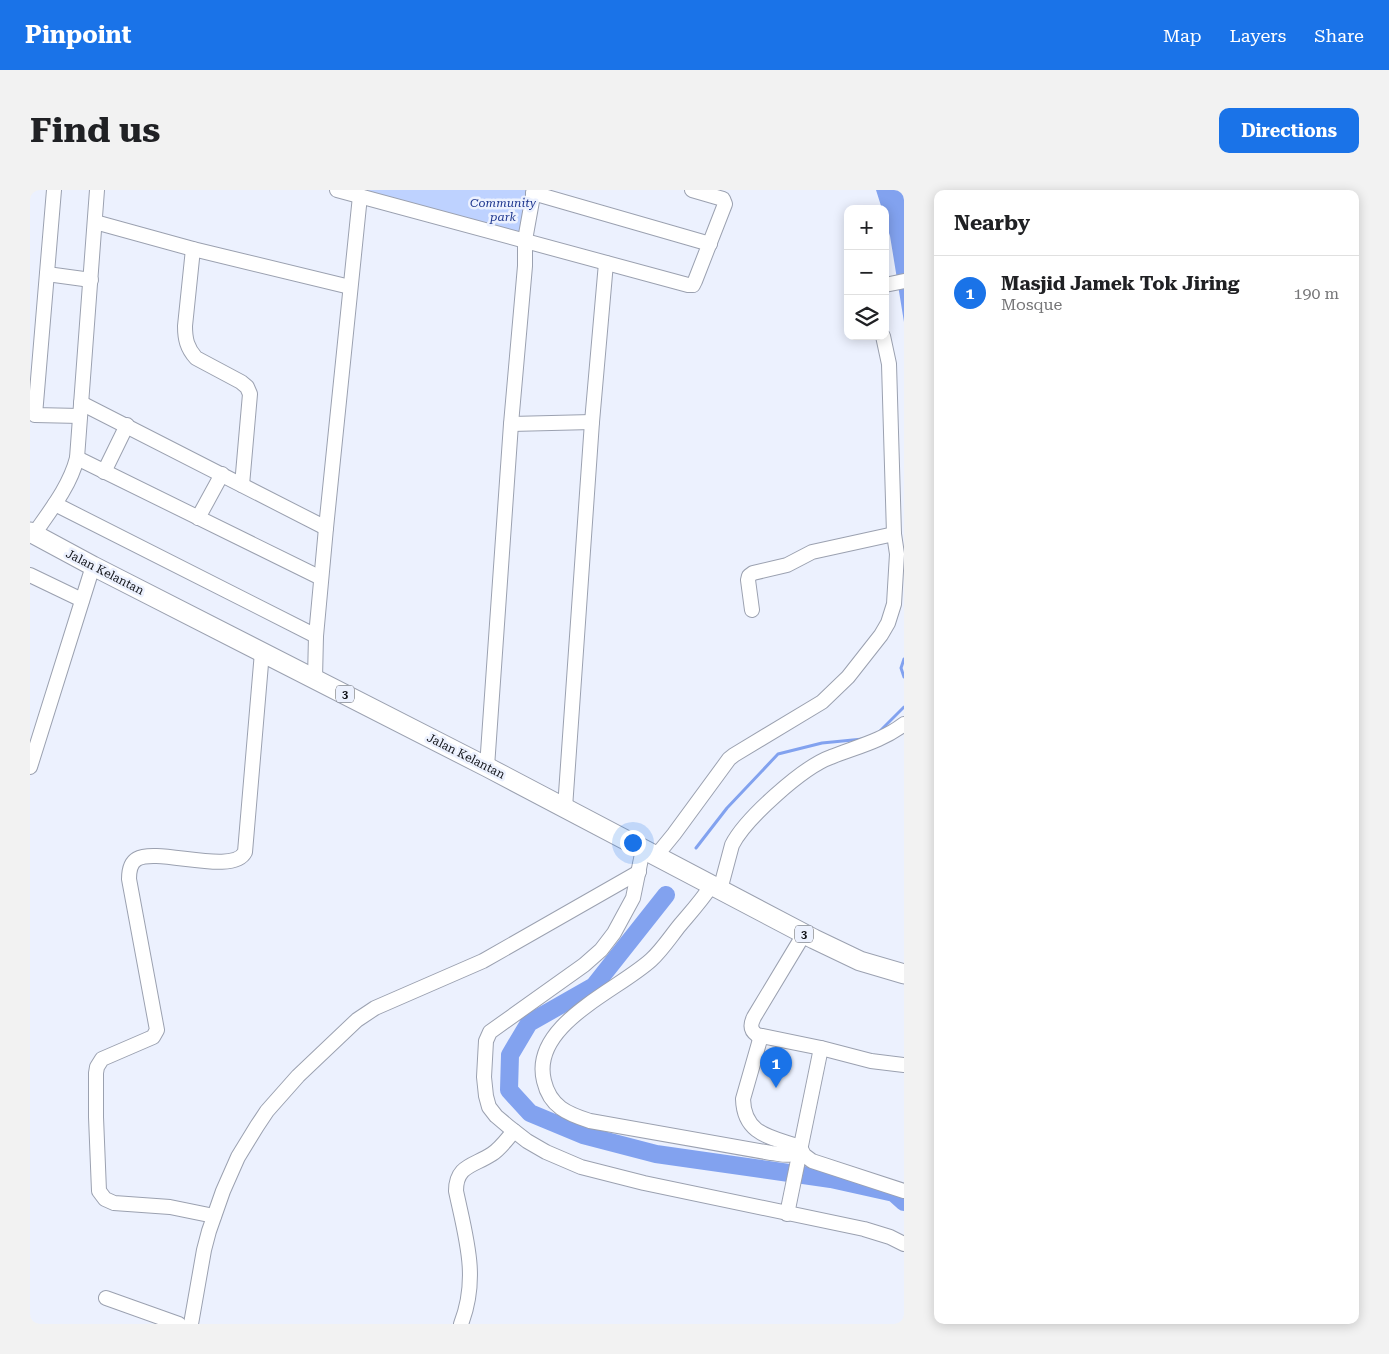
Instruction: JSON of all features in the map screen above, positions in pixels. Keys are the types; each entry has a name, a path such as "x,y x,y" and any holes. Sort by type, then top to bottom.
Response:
{"highway":[{"name":"Jalan Kelantan","path":"32,533 487,767 804,934 860,961 904,974"}],"street":[{"path":"54,190 34,415 81,409 127,425 326,528"},
{"path":"32,533 55,504 72,473 77,458 97,190"},
{"path":"337,190 693,285 726,204 723,199 692,190"},
{"path":"487,767 511,424 525,266 525,240 534,192 710,244"},
{"path":"315,678 316,636 321,578 360,196"},
{"path":"95,222 193,249 350,287"},
{"path":"193,249 185,326 187,345 196,358 241,382 250,394 242,485"},
{"path":"565,808 592,422 606,263"},
{"path":"47,274 90,280"},
{"path":"889,284 904,281"},
{"path":"191,1324 204,1250 214,1216 238,1158 267,1111 298,1076 357,1020 375,1008 482,961 639,872 653,854 674,834 729,759 776,728 822,702 848,677 876,642 888,623 894,604 897,554 894,534 888,364 884,340"},
{"path":"511,424 592,422"},
{"path":"104,472 127,425"},
{"path":"77,458 321,578"},
{"path":"198,518 222,474"},
{"path":"55,504 316,636"},
{"path":"752,610 748,580 752,574 787,565 812,552 894,534"},
{"path":"30,767 93,566"},
{"path":"30,575 82,600"},
{"path":"214,1216 170,1207 114,1203 101,1195 99,1191 96,1145 96,1073 102,1059 153,1037 157,1030 128,879 132,862 137,858 153,856 227,861 240,858 245,852 262,652"},
{"path":"799,1151 792,1155 771,1153 590,1121 562,1111 548,1094 544,1084 542,1066 545,1050 558,1031 577,1014 650,961 713,887 736,838 746,825 790,782 816,763 883,737 904,724"},
{"path":"639,872 633,898 614,933 601,950 584,965 496,1026 488,1036 484,1076 486,1096 496,1116 514,1131 546,1152 581,1166 644,1183 864,1229 890,1237 904,1244"},
{"path":"804,934 751,1023 752,1032 761,1036 821,1048 871,1061 904,1065"},
{"path":"761,1036 744,1099 747,1120 753,1128 799,1151 812,1161 904,1191"},
{"path":"787,1214 821,1048"},
{"path":"460,1324 468,1301 471,1272 470,1256 456,1191 456,1183 462,1170 499,1149 514,1131"},
{"path":"106,1298 179,1324"}],"green space":[{"name":"Community park","path":"341,190 527,190 520,234"}],"water":[{"path":"876,190 904,190 904,322 889,233 889,205 881,205"}],"waterway":[{"path":"904,659 901,668 904,677"},
{"path":"878,733 904,707"},
{"path":"696,848 727,808 778,754 822,743 863,739"},
{"path":"666,895 594,986 529,1023 510,1055 509,1090 530,1113 583,1135 656,1154 831,1179 894,1193 904,1202"}],"place":[{"name":"Masjid Jamek Tok Jiring","path":"776,1088"}]}
